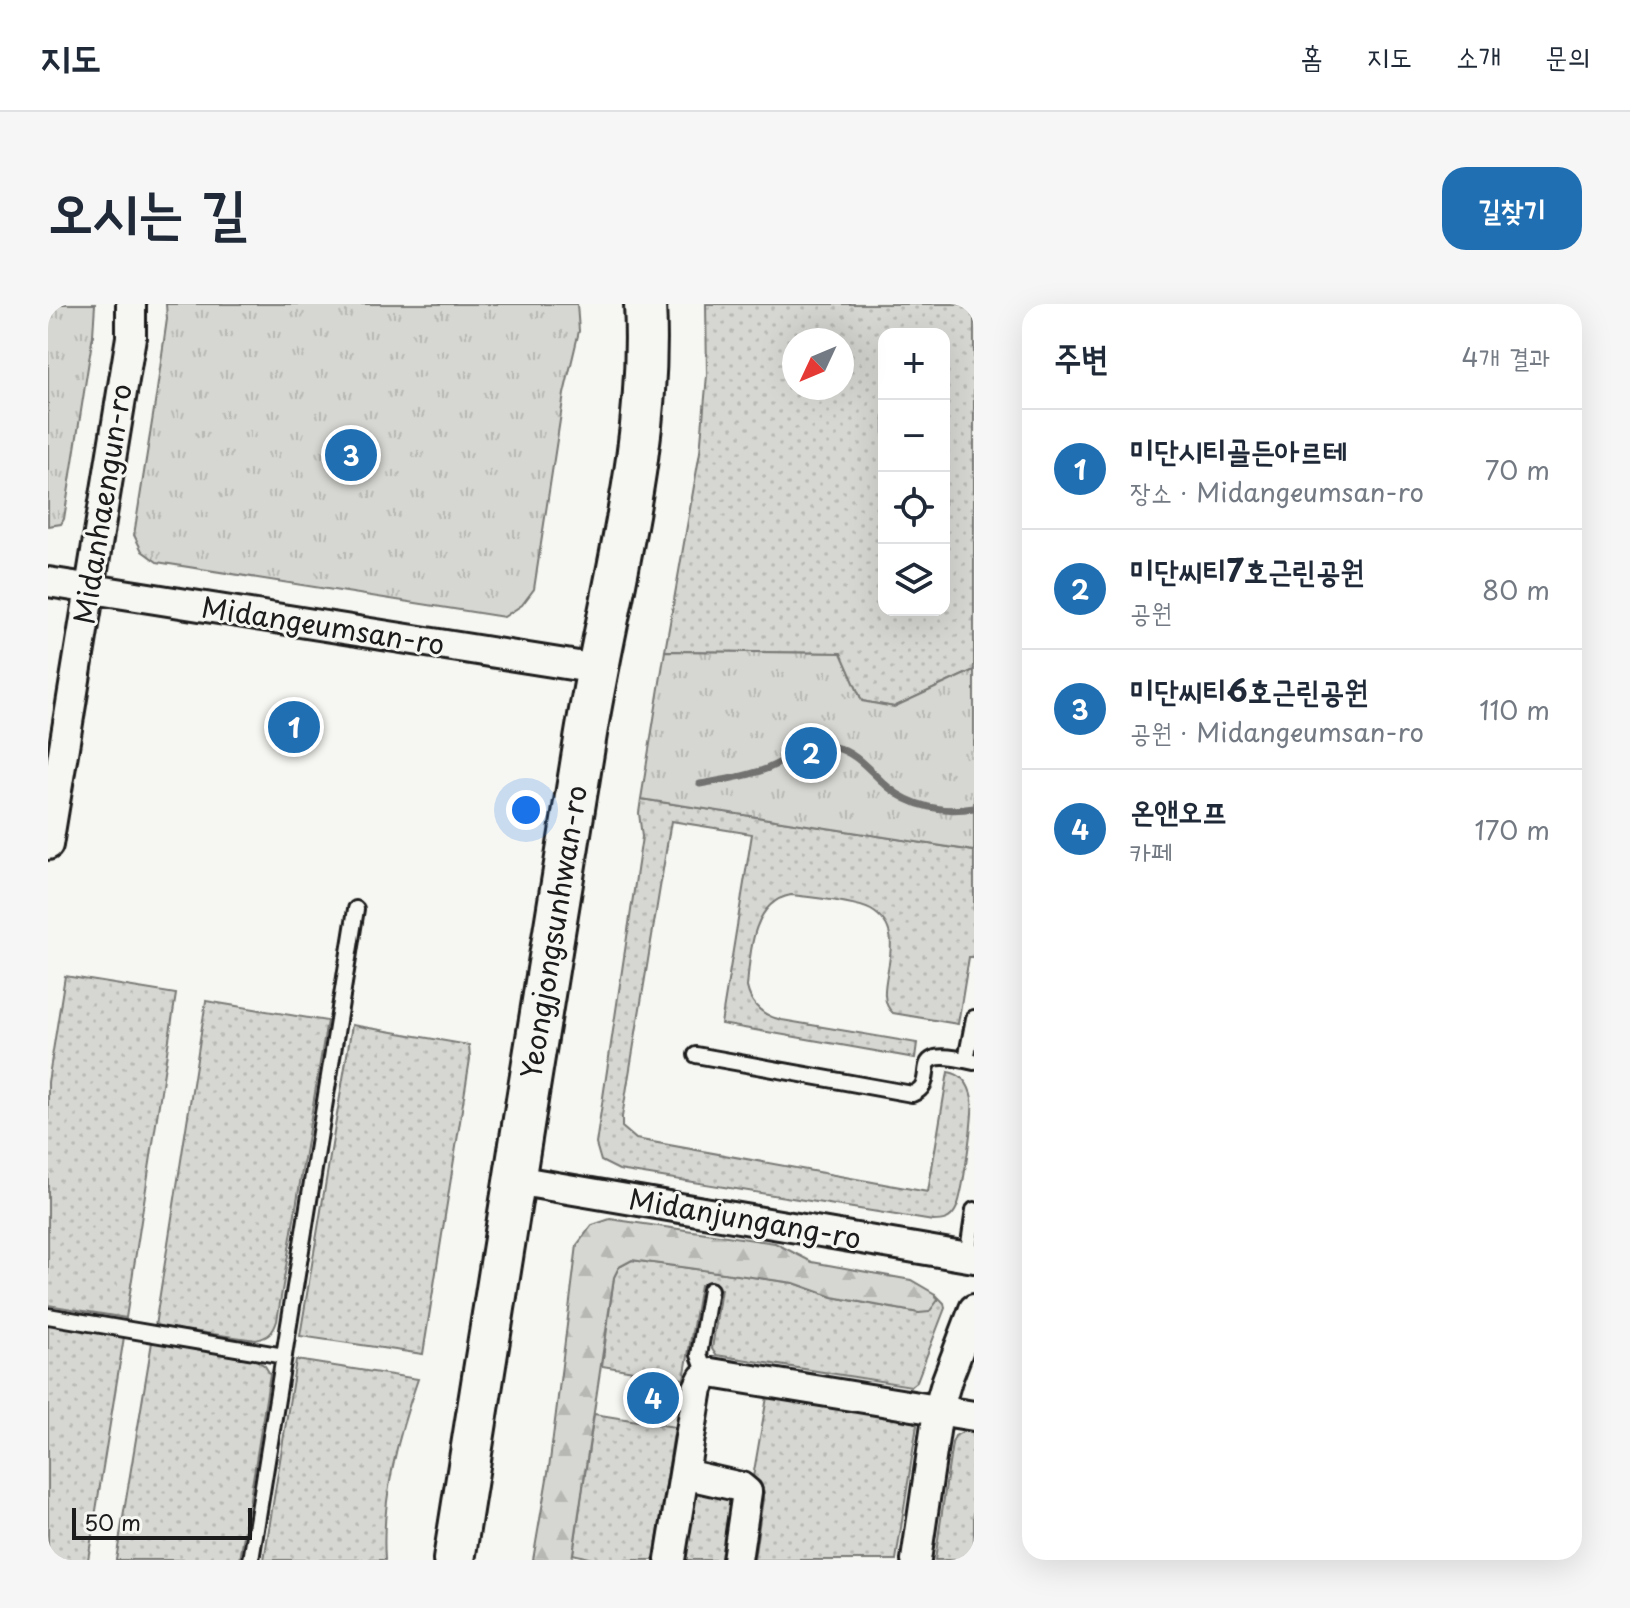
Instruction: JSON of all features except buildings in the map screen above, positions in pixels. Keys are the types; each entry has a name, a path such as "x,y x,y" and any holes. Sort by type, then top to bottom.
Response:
{"main road":[{"name":"Yeongjongsunhwan-ro","path":"454,1560 597,669 627,517 644,397 645,304"}],"street":[{"name":"Midanhaengun-ro","path":"48,845 131,337 131,304"},
{"name":"Midangeumsan-ro","path":"48,582 597,669"},
{"name":"Midanjungang-ro","path":"515,1180 971,1257"},
{"path":"916,1560 938,1411 974,1309"},
{"path":"670,1560 698,1388 706,1375 735,1376 892,1400 974,1416"},
{"path":"684,1474 741,1487 747,1492 737,1560"}],"lane":[{"path":"251,1560 356,909"},
{"path":"696,1055 912,1094 919,1091 927,1064 932,1059 946,1056 970,1061 974,1018"},
{"path":"971,1257 974,1210"},
{"path":"706,1375 699,1355 710,1290"},
{"path":"48,1316 284,1356"}],"green space":[{"path":"48,304 95,304 93,335 64,519 61,524 48,526"},
{"path":"166,304 577,304 579,331 564,394 534,589 522,605 504,617 157,562 142,551 134,535 167,319"},
{"path":"706,304 974,304 974,670 894,707 862,701 840,653 665,651 700,452 707,375"},
{"path":"665,651 841,653 862,701 894,707 974,670 974,851 641,799"},
{"path":"641,799 974,851 974,957 969,957 958,1024 893,1013 886,1003 885,991 890,934 884,921 871,910 844,902 791,895 768,908 755,932 747,987 759,1009 782,1020 917,1043 915,1058 721,1024 752,834 671,821 622,1117 622,1127 636,1139 928,1192 948,1072 953,1073 967,1084 972,1107 961,1190 951,1216 933,1221 619,1170 601,1161 596,1144 642,837"},
{"path":"65,976 176,994 126,1318 48,1305 48,1082"},
{"path":"206,1001 327,1021 277,1321 270,1334 256,1340 155,1326"},
{"path":"352,1025 469,1045 470,1059 423,1354 300,1336"},
{"path":"610,1219 775,1243 812,1262 911,1280 935,1294 938,1300 929,1312 919,1313 833,1297 794,1283 632,1260 619,1267 614,1277 572,1560 533,1560 550,1461 577,1245 592,1225"},
{"path":"632,1260 794,1283 833,1297 919,1313 938,1300 935,1294 945,1308 917,1381 911,1386 716,1355 712,1349 721,1289 700,1285 684,1379 602,1366 614,1277 619,1267"},
{"path":"48,1324 124,1337 88,1560 48,1560"},
{"path":"152,1342 256,1360 270,1374 240,1560 116,1560"},
{"path":"296,1360 418,1379 392,1468 384,1537 385,1560 264,1560"},
{"path":"776,1393 911,1418 917,1425 896,1560 754,1560 764,1492 760,1482 753,1477 767,1397"},
{"path":"594,1414 675,1427 654,1560 596,1560 573,1554"},
{"path":"964,1431 974,1432 974,1560 935,1560 952,1443 955,1436"},
{"path":"695,1489 732,1496 728,1560 680,1560"}],"waterway":[{"path":"700,784 758,772 807,749 824,746 850,754 897,794 918,804 951,810 974,808"}],"place":[{"name":"미단씨티6호근린공원","path":"351,455"},
{"name":"미단시티골든아르테","path":"294,727"},
{"name":"미단씨티7호근린공원","path":"811,753"},
{"name":"온앤오프","path":"653,1398"}]}
